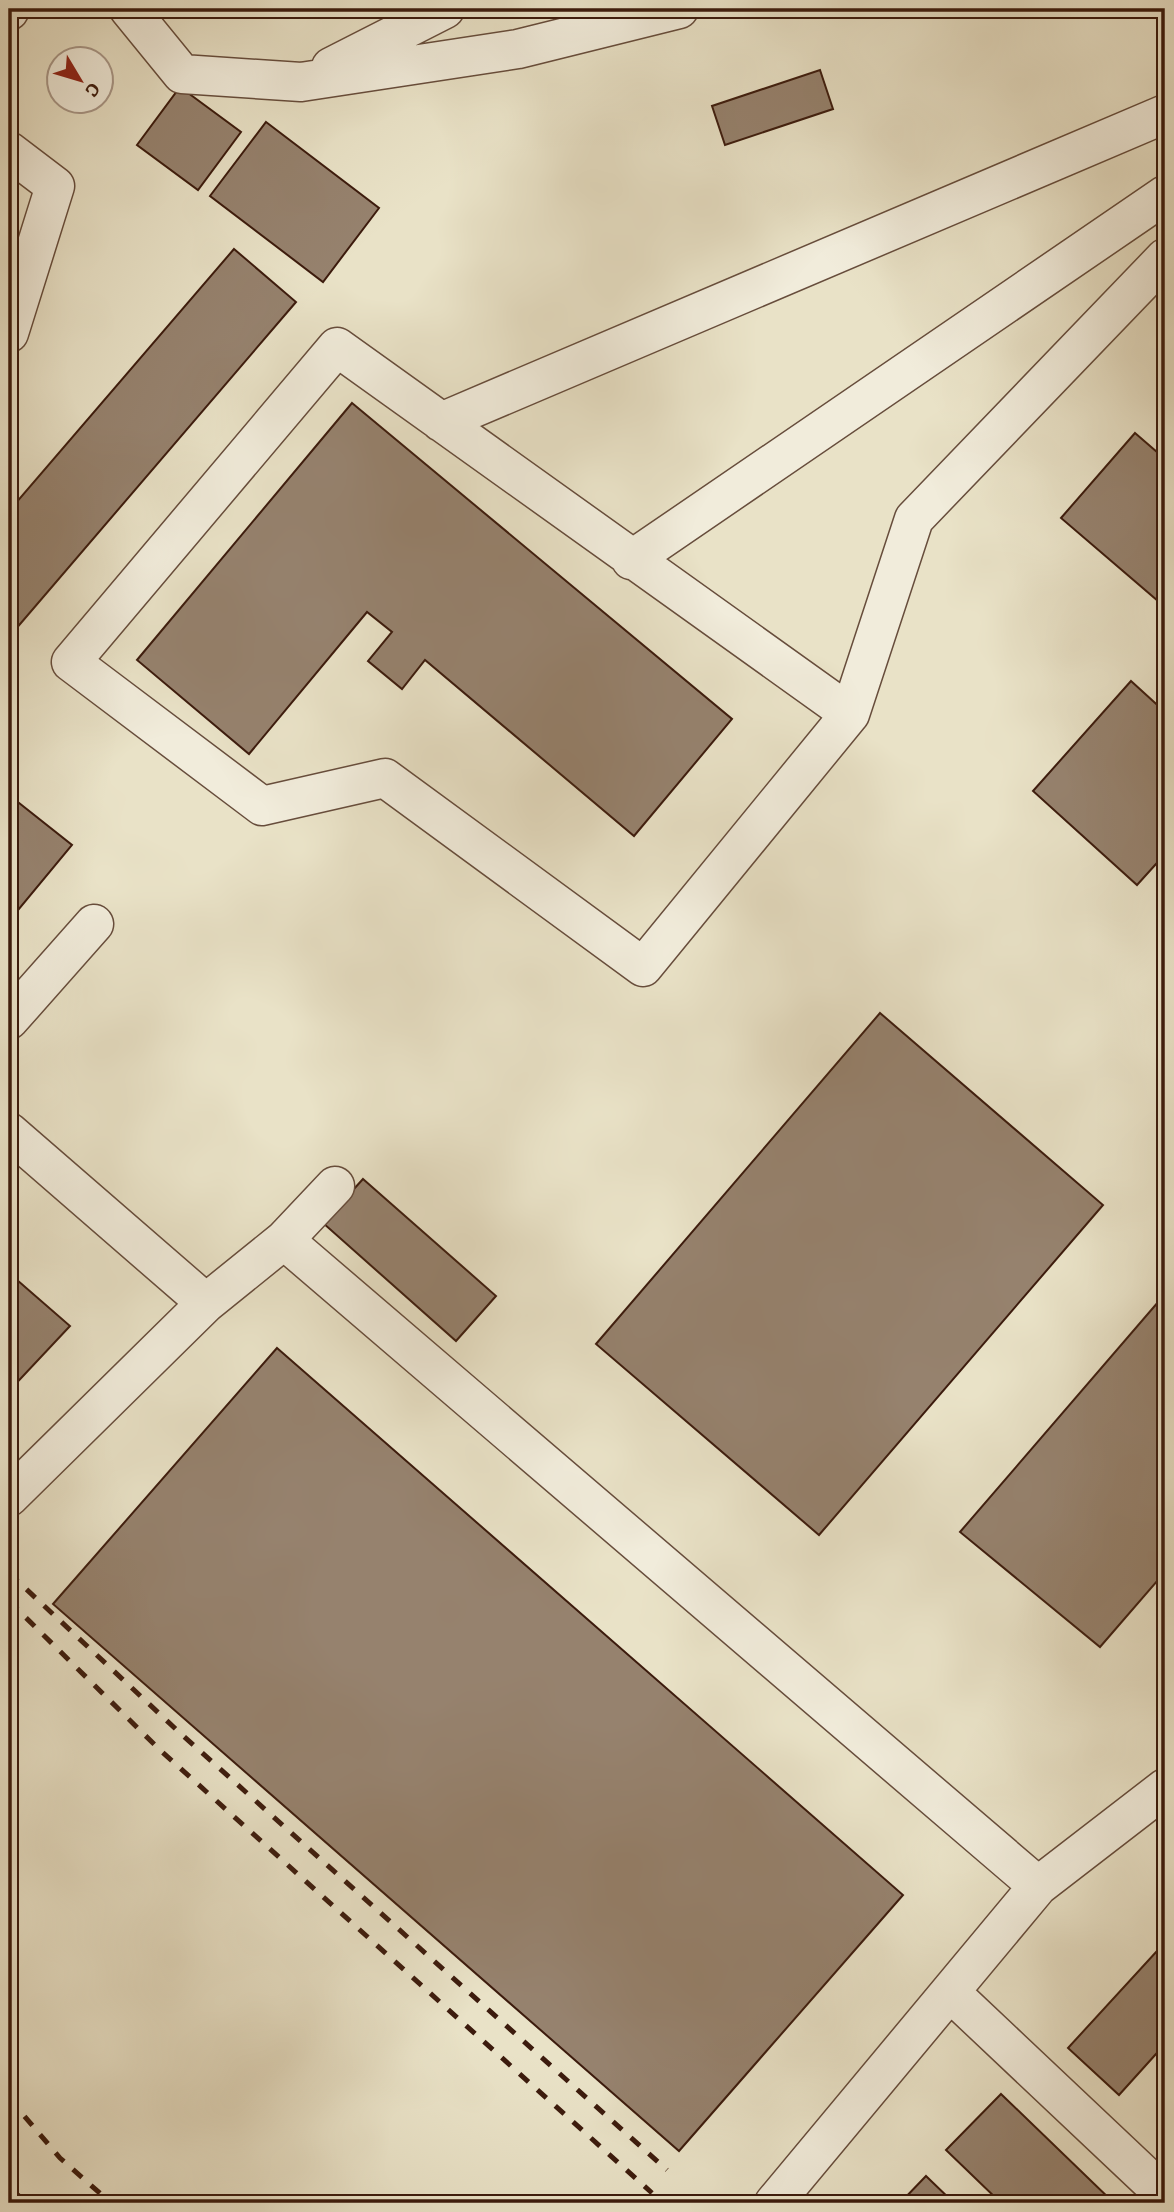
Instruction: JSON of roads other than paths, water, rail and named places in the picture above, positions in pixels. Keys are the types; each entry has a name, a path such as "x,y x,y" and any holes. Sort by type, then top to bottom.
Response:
{"lane":[{"path":"129,9 182,74 301,82 518,49 679,9"},
{"path":"301,82 445,9"},
{"path":"441,422 1165,114"},
{"path":"9,151 55,186 9,333"},
{"path":"631,560 1165,195"},
{"path":"850,715 337,347 71,662 261,806 385,778 643,967 850,715 914,519 1165,258"},
{"path":"9,1020 94,924"},
{"path":"9,1132 206,1303"},
{"path":"9,1496 206,1303 284,1240 335,1186"},
{"path":"284,1240 1038,1886"},
{"path":"774,2203 1038,1886 1165,1788"},
{"path":"950,1992 1165,2195"}],"railway":[{"path":"9,1573 180,1733 667,2170"},
{"path":"9,1601 160,1750 652,2193"},
{"path":"9,2098 60,2158 111,2203"}]}
